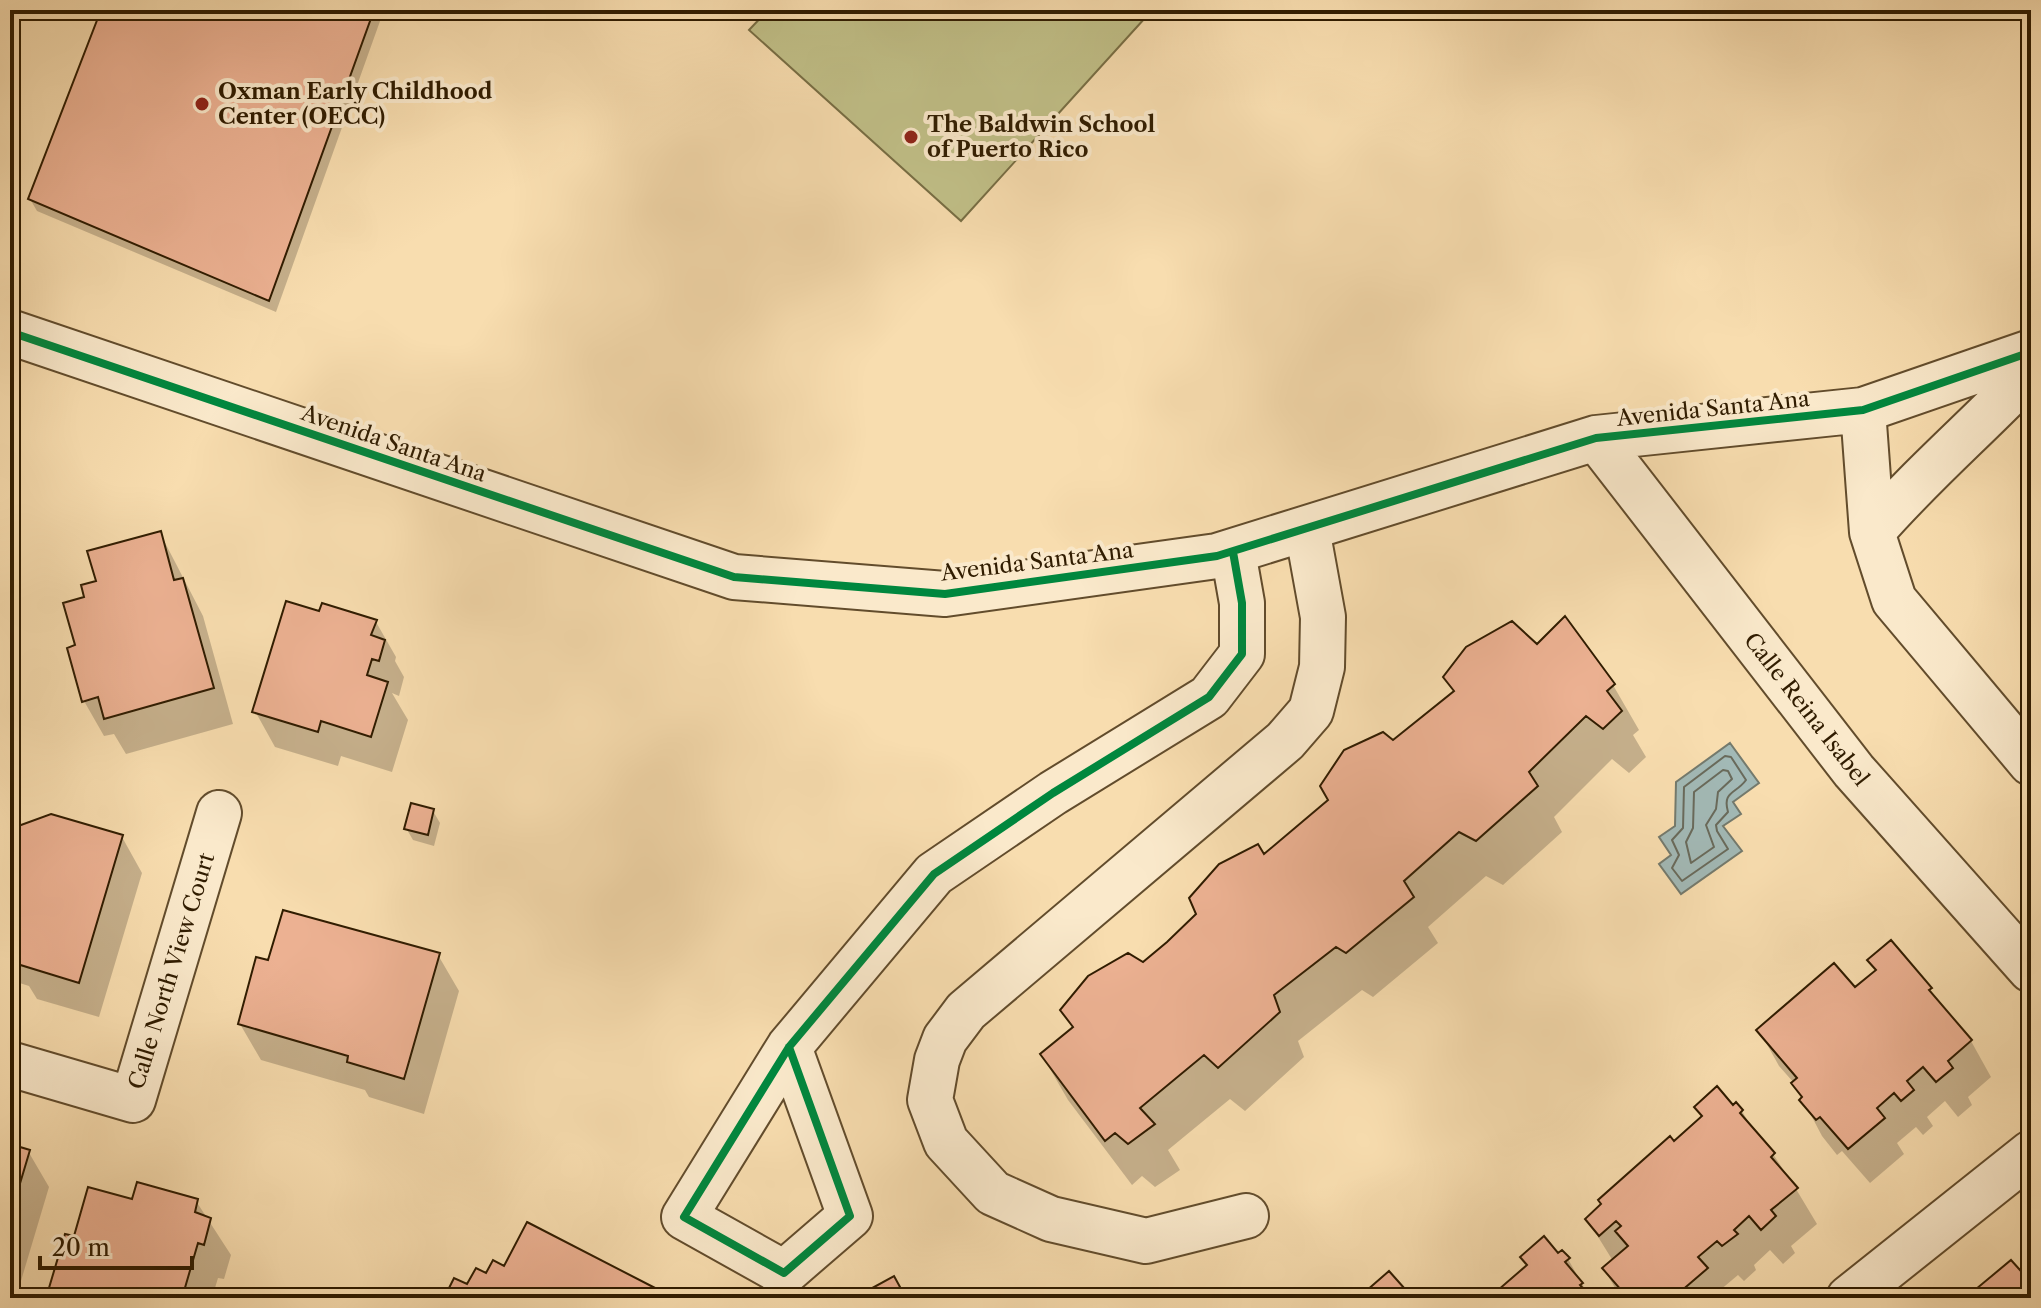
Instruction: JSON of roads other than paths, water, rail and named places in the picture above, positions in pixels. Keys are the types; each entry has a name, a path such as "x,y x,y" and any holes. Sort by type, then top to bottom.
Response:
{"street":[{"name":"Avenida Santa Ana","path":"10,332 734,577 945,594 1233,552 1596,438 1863,410 2031,352"},
{"path":"1872,532 1907,491 1978,426 2031,371"},
{"path":"1863,410 1872,532 1894,600 2031,763"},
{"name":"Calle Reina Isabel","path":"1596,438 1854,771 2031,970"},
{"path":"1246,1216 1146,1241 1051,1219 993,1193 975,1176 946,1142 930,1100 937,1060 945,1039 966,1011 1285,741 1311,711 1322,667 1323,617 1307,529"},
{"path":"789,1047 850,1216 784,1273 684,1217 789,1047 934,874 1053,793 1209,697 1242,654 1242,603 1233,552"},
{"name":"Calle North View Court","path":"10,1064 133,1100 219,813"},
{"path":"1849,1298 2031,1153"}],"water":[{"path":"1730,743 1759,783 1733,802 1741,814 1723,826 1742,851 1681,894 1659,864 1671,855 1659,837 1675,826 1676,782"}],"place":[{"name":"Oxman Early Childhood Center (OECC)","path":"202,104"},
{"name":"The Baldwin School of Puerto Rico","path":"911,137"}]}
